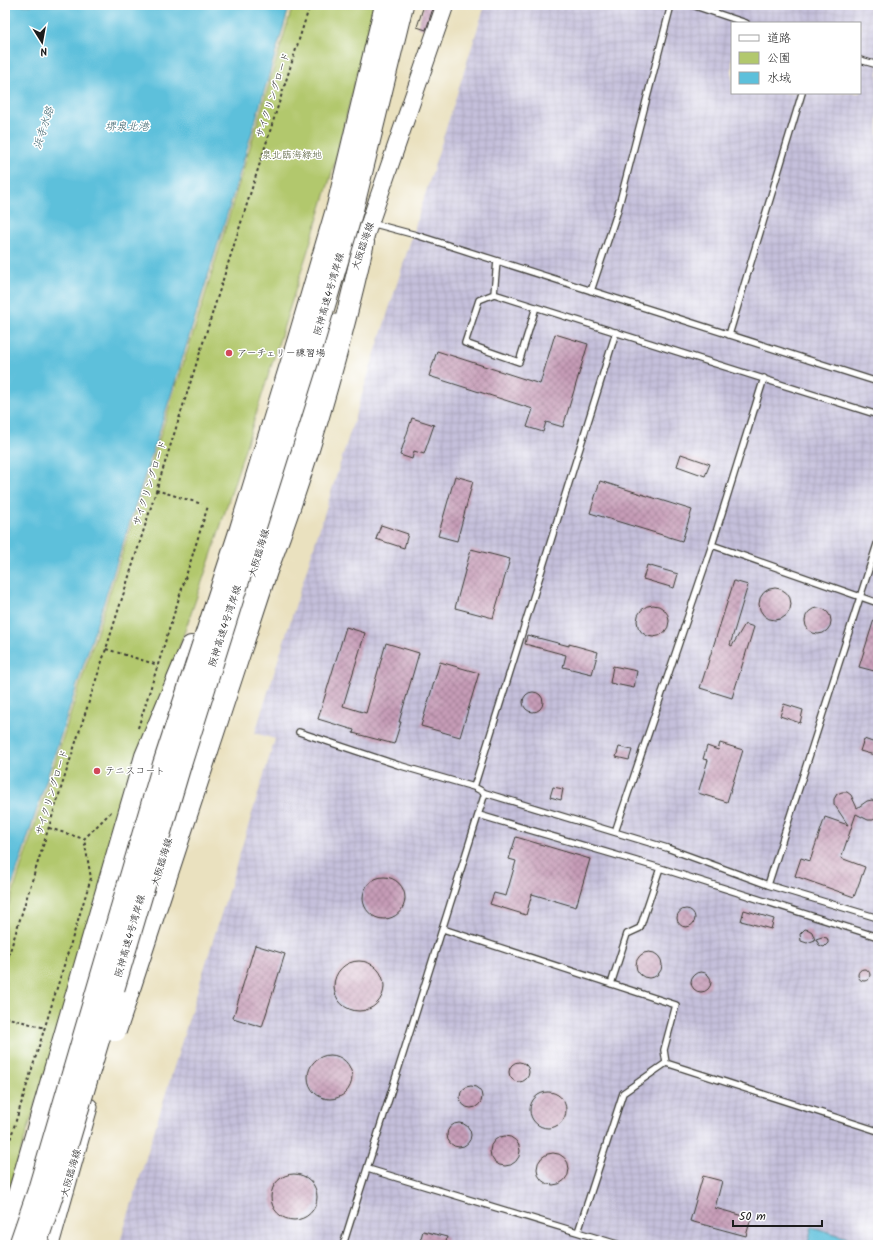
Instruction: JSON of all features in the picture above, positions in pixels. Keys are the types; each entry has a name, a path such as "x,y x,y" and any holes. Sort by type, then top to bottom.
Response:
{"highway":[{"name":"阪神高速4号湾岸線","path":"19,1245 37,1193 162,764 239,532 298,339 337,206 385,5"},
{"name":"阪神高速4号湾岸線","path":"36,1245 56,1188 180,768 311,354 353,210 404,5"},
{"path":"353,210 373,155 413,5"},
{"path":"44,1245 90,1110 267,571 288,517 349,310 367,232"},
{"path":"5,1239 145,756 191,646"}],"main road":[{"path":"10,1245 191,646 340,215 404,5"},
{"name":"大阪臨海線","path":"50,1245 123,986 280,486 445,5"}],"lane":[{"path":"591,291 617,213 671,5"},
{"path":"692,5 743,22"},
{"path":"861,60 878,65"},
{"path":"729,335 802,94"},
{"path":"367,232 416,235 878,382"},
{"path":"494,294 497,261"},
{"path":"536,307 519,362 465,343 479,300 494,294 536,307 764,378 878,415"},
{"path":"474,788 616,332"},
{"path":"615,832 712,545 764,378"},
{"path":"768,885 878,541"},
{"path":"712,545 860,598 878,603"},
{"path":"299,732 398,765 474,788 485,794 667,848 768,885 878,918"},
{"path":"343,1245 485,794"},
{"path":"479,815 660,868 878,937"},
{"path":"611,984 627,934 640,928 660,868"},
{"path":"443,929 676,1005 664,1050 666,1063"},
{"path":"666,1063 878,1131"},
{"path":"578,1232 623,1093 666,1063"},
{"path":"368,1169 620,1245"}],"path":[{"name":"サイクリングロード","path":"5,967 310,5"},
{"path":"156,490 202,504"},
{"path":"137,731 208,506"},
{"path":"106,649 158,665"},
{"path":"84,839 112,811"},
{"path":"49,828 84,839"},
{"path":"5,1156 91,878 84,839"},
{"path":"5,1017 45,1028"}],"shaded area":[{"path":"485,5 878,5 878,1245 119,1245 275,739 255,733"}],"green space":[{"name":"泉北臨海緑地","path":"293,5 374,5 334,166 212,553 179,648 5,1202 5,917 199,315"}],"water":[{"name":"堺泉北港","path":"5,5 290,5 173,389 5,908"},
{"path":"812,1227 871,1245 807,1245"}],"building":[{"path":"424,5 434,5 426,30 417,27"},
{"path":"555,334 588,344 563,427 546,422 543,432 527,427 533,409 429,376 437,351 540,384"},
{"path":"412,418 434,425 424,454 414,451 412,459 400,455"},
{"path":"681,454 710,464 705,476 677,466"},
{"path":"455,476 473,481 457,541 438,536"},
{"path":"600,481 692,510 682,541 590,513"},
{"path":"381,525 408,534 404,548 376,539"},
{"path":"471,549 510,559 493,618 455,608"},
{"path":"647,565 678,574 674,588 643,579"},
{"path":"734,581 748,585 730,645 732,646 745,624 754,627 732,698 700,688"},
{"path":"772,588 778,588 788,595 791,604 790,610 784,617 778,620 772,620 762,613 759,607 759,601 766,591"},
{"path":"650,605 656,605 665,609 669,621 665,633 656,637 650,637 641,633 637,624 637,618 641,609"},
{"path":"818,608 827,612 831,621 827,630 818,634 809,630 805,621 809,612"},
{"path":"876,613 878,614 878,672 859,667"},
{"path":"346,627 365,633 343,706 366,713 386,643 419,653 394,744 353,733 354,730 318,719"},
{"path":"527,635 598,652 592,674 563,667 566,655 525,644"},
{"path":"440,662 479,673 460,737 421,726"},
{"path":"613,666 637,671 634,688 610,683"},
{"path":"533,692 540,695 543,702 540,709 533,712 526,709 523,702 526,695"},
{"path":"784,704 803,710 800,723 780,716"},
{"path":"864,739 878,744 878,756 860,751"},
{"path":"720,743 743,750 727,802 698,793 708,760 703,759 707,746 718,750"},
{"path":"619,747 632,750 629,760 616,757"},
{"path":"553,787 563,789 561,800 550,797"},
{"path":"847,792 851,795 857,808 867,801 872,800 878,803 878,817 873,820 868,820 856,814 841,858 865,867 854,897 795,876 801,858 810,861 825,817 848,825 834,804 834,799 837,794"},
{"path":"516,837 590,859 576,907 532,894 526,915 490,904 494,893 506,896 516,861 509,859"},
{"path":"380,877 388,877 396,880 402,886 405,898 402,910 396,916 388,919 380,919 372,916 366,910 363,902 363,894 366,886 372,880"},
{"path":"686,909 692,912 695,918 692,924 686,927 680,924 677,918 680,912"},
{"path":"744,910 774,919 771,929 741,921"},
{"path":"805,929 812,932 815,940 807,943 801,941 800,934"},
{"path":"822,937 827,938 828,941 824,947 819,945 816,939"},
{"path":"255,945 285,954 262,1027 233,1018"},
{"path":"649,952 658,956 662,965 658,974 649,978 640,974 636,965 640,956"},
{"path":"359,961 368,963 379,972 384,986 382,995 373,1006 359,1011 350,1009 339,1000 334,986 336,977 345,966"},
{"path":"864,969 868,971 870,975 868,979 864,981 860,979 858,975 860,971"},
{"path":"701,972 708,975 711,982 708,989 701,992 694,989 691,982 694,975"},
{"path":"330,1055 342,1059 348,1065 352,1077 348,1089 342,1095 330,1099 318,1095 312,1089 308,1077 312,1065 318,1059"},
{"path":"519,1062 526,1065 529,1072 526,1079 519,1082 512,1079 509,1072 512,1065"},
{"path":"471,1086 479,1089 482,1097 479,1105 471,1108 463,1105 460,1097 463,1089"},
{"path":"548,1092 558,1095 563,1100 566,1110 563,1120 558,1125 548,1128 538,1125 533,1120 530,1110 533,1100 538,1095"},
{"path":"459,1123 468,1126 471,1135 468,1144 459,1147 450,1144 447,1135 450,1126"},
{"path":"505,1136 516,1140 520,1151 516,1162 505,1166 494,1162 490,1151 494,1140"},
{"path":"550,1153 556,1153 566,1160 569,1169 568,1175 562,1182 556,1185 550,1185 540,1178 537,1172 537,1166 544,1156"},
{"path":"294,1174 307,1178 313,1184 317,1197 313,1210 307,1216 294,1220 281,1216 275,1210 271,1197 275,1184 281,1178"},
{"path":"703,1176 722,1181 715,1208 751,1218 746,1236 690,1221"},
{"path":"423,1231 447,1237 445,1245 419,1245"}],"place":[{"name":"アーチェリー練習場","path":"229,353"},
{"name":"テニスコート","path":"97,771"}],"water label":[{"name":"浜寺水路","path":"44,128"}]}
